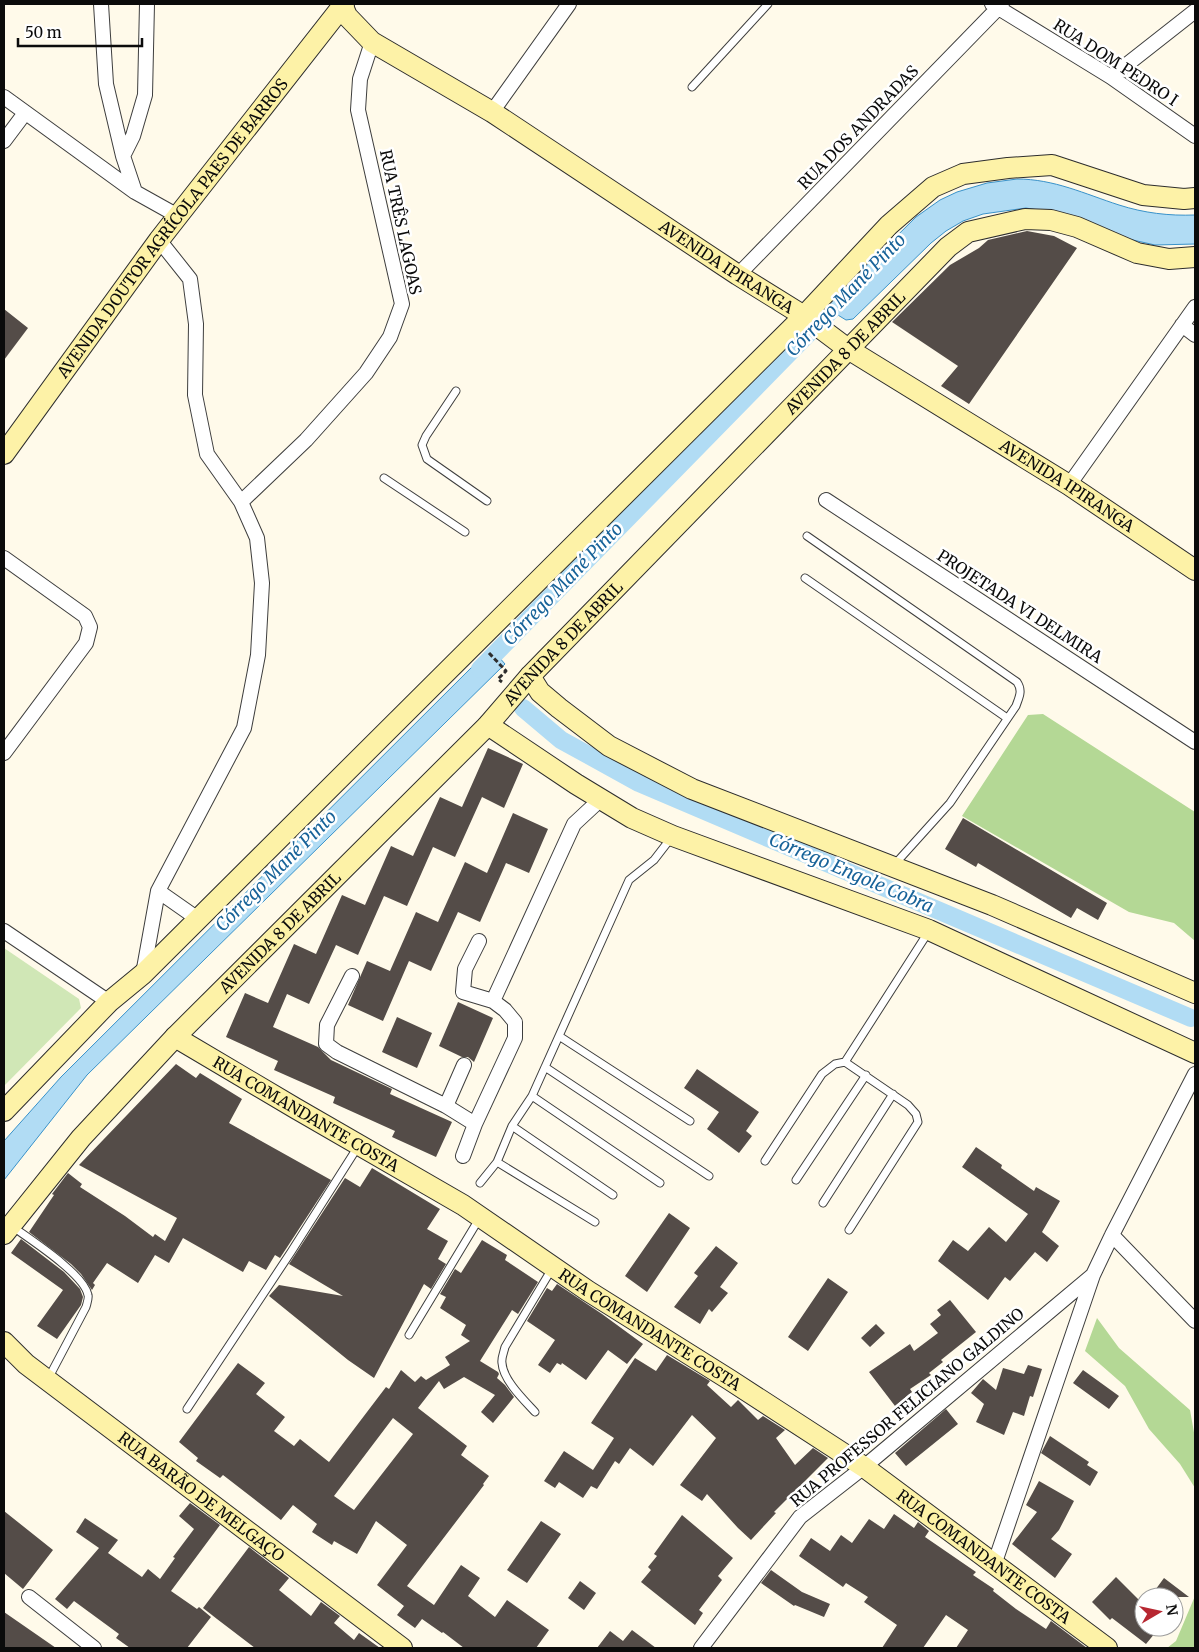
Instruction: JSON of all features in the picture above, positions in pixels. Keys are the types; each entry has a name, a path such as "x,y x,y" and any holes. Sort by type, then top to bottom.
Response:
{"street":[{"path":"101,4 106,84 123,156 135,192"},
{"path":"123,156 133,136 145,95 147,4"},
{"name":"AVENIDA IPIRANGA","path":"343,4 347,16 372,42 492,112 738,275 805,317 846,347 1069,485 1195,570"},
{"name":"AVENIDA DOUTOR AGRÍCOLA PAES DE BARROS","path":"4,454 159,240 343,4"},
{"path":"492,112 569,4"},
{"name":"RUA DOM PEDRO I","path":"997,5 1111,77 1195,136"},
{"name":"RUA DOS ANDRADAS","path":"738,275 997,5"},
{"path":"1111,77 1195,10"},
{"name":"RUA TRÊS LAGOAS","path":"241,502 306,440 366,373 390,337 402,304 358,110 360,79 372,42"},
{"path":"4,97 135,192 178,216"},
{"path":"4,142 25,113"},
{"path":"4,1112 109,1002 143,974 805,317 889,225 933,187 963,174 1052,165 1143,195 1184,199 1195,198"},
{"name":"AVENIDA 8 DE ABRIL","path":"7,1229 81,1138 176,1037 488,725 530,676 846,347 948,247 968,232 996,224 1025,219 1051,220 1076,227 1137,253 1169,259 1195,257"},
{"path":"143,974 158,890 244,728 258,655 262,584 257,538 241,502 207,454 195,395 196,324 190,279 159,240"},
{"path":"1069,485 1195,306"},
{"path":"1182,325 1195,335"},
{"name":"PROJETADA VI DELMIRA","path":"826,500 1195,742"},
{"path":"4,558 85,616 90,628 86,643 4,753"},
{"path":"530,676 540,692 552,703 609,746 692,788 992,904 1195,993"},
{"path":"488,725 576,784 602,798 632,818 673,836 929,930 1195,1053"},
{"path":"493,1001 574,824 602,798"},
{"path":"158,890 198,918"},
{"path":"4,932 109,1002"},
{"path":"463,1156 475,1124 515,1038 515,1022 505,1010 493,1001 463,992 463,978 479,941"},
{"path":"352,976 327,1025 326,1044 337,1052 446,1106 475,1124"},
{"name":"RUA COMANDANTE COSTA","path":"176,1037 463,1205 588,1291 864,1467 1107,1648"},
{"path":"446,1106 464,1065"},
{"path":"994,1565 1093,1275 1195,1074"},
{"path":"1112,1235 1195,1321"},
{"name":"RUA PROFESSOR FELICIANO GALDINO","path":"701,1648 800,1517 864,1467 1093,1275"},
{"name":"RUA BARÃO DE MELGAÇO","path":"4,1342 26,1364 402,1648"},
{"path":"29,1597 94,1648"}],"lane":[{"path":"692,87 768,4"},
{"path":"456,391 422,445 427,460 487,501"},
{"path":"384,478 466,532"},
{"path":"807,536 1018,682 1021,687 1021,693 1016,706 950,803 893,866"},
{"path":"805,578 1007,718"},
{"path":"480,1183 497,1162 512,1126 532,1096 629,880 654,860 673,836"},
{"path":"845,1062 929,930"},
{"path":"558,1036 690,1121"},
{"path":"765,1160 822,1074 835,1064 845,1062 908,1105 916,1114 918,1122 849,1230"},
{"path":"545,1067 709,1176"},
{"path":"796,1180 866,1075"},
{"path":"823,1203 893,1094"},
{"path":"532,1096 660,1183"},
{"path":"512,1126 613,1195"},
{"path":"187,1409 359,1145"},
{"path":"497,1162 595,1222"},
{"path":"409,1335 480,1216"},
{"path":"7,1229 64,1264 85,1287 89,1296 86,1306 47,1380"},
{"path":"535,1412 505,1373 501,1362 505,1347 553,1267"}],"path":[{"path":"487,650 506,671"}],"green space":[{"path":"1043,714 1195,812 1195,941 1174,923 1129,912 962,816 1028,715"},
{"path":"4,948 79,999 81,1008 4,1086"},
{"path":"1097,1318 1119,1348 1190,1410 1195,1438 1195,1488 1180,1464 1149,1429 1125,1386 1085,1351"},
{"path":"1195,1596 1195,1648 1167,1648 1176,1641 1178,1637 1184,1637 1184,1622"}],"water":[{"path":"1017,179 1057,184 1119,205 1147,212 1195,215 1195,244 1155,245 1124,238 1050,212 1026,208 983,214 963,221 931,243 853,319 846,320 833,312 830,306 832,300 916,217 940,200 957,192 987,183"},
{"name":"Córrego Mané Pinto","path":"491,648 505,664 87,1075 4,1180 4,1141 61,1077"}],"building":[{"path":"1027,231 1054,236 1077,248 969,404 941,386 958,366 892,322 950,265 979,248 988,240"},
{"path":"4,309 28,328 4,360"},
{"path":"488,748 523,764 504,808 482,797 455,857 433,847 407,906 384,896 358,955 336,945 309,1004 287,994 273,1027 318,1047 331,1060 392,1089 390,1094 452,1122 436,1157 392,1137 395,1131 333,1103 335,1097 274,1070 278,1061 226,1037 245,993 268,1003 294,944 316,954 342,895 365,905 391,846 413,856 440,797 462,807"},
{"path":"513,813 548,829 529,873 506,863 480,922 458,912 431,971 409,961 383,1021 348,1005 367,961 390,971 416,912 438,922 465,862 487,873"},
{"path":"963,818 1107,903 1098,920 1077,908 1071,918 978,863 976,867 945,849"},
{"path":"458,1002 493,1018 474,1062 468,1057 462,1057 439,1046"},
{"path":"397,1017 432,1033 417,1068 382,1052"},
{"path":"176,1064 196,1078 200,1073 242,1099 229,1123 331,1180 280,1258 275,1255 266,1270 249,1261 243,1272 183,1238 169,1263 155,1255 138,1283 107,1263 93,1283 95,1285 92,1290 71,1264 29,1232 54,1195 52,1194 68,1173 82,1184 80,1187 125,1216 153,1237 155,1234 165,1241 177,1218 79,1165"},
{"path":"697,1069 759,1112 746,1131 752,1136 739,1153 707,1129 719,1112 684,1088"},
{"path":"976,1147 1002,1165 1001,1168 1034,1191 1036,1187 1060,1201 1042,1232 1059,1246 1047,1262 1035,1252 1010,1281 1005,1277 988,1300 938,1261 953,1240 968,1251 989,1227 1006,1242 1028,1214 962,1167"},
{"path":"372,1168 440,1209 427,1229 448,1241 438,1259 446,1264 431,1289 424,1284 374,1378 348,1360 269,1296 279,1285 343,1296 289,1264 345,1178 360,1187"},
{"path":"669,1213 690,1228 647,1292 625,1276"},
{"path":"21,1239 64,1272 80,1289 83,1297 81,1305 57,1339 37,1326 63,1290 11,1253"},
{"path":"482,1240 507,1255 505,1260 538,1282 518,1314 512,1310 480,1361 498,1372 497,1378 514,1397 493,1423 481,1412 495,1395 464,1377 444,1389 439,1381 418,1408 467,1446 461,1455 489,1476 407,1586 434,1605 461,1565 480,1578 468,1596 495,1617 507,1600 549,1630 536,1648 464,1648 422,1619 415,1628 397,1615 404,1606 377,1585 407,1545 376,1521 357,1554 334,1541 332,1545 312,1532 317,1524 293,1505 281,1520 223,1475 220,1478 196,1461 198,1458 179,1442 238,1363 265,1383 256,1394 285,1417 274,1431 294,1446 300,1439 329,1462 386,1387 389,1389 401,1370 415,1382 421,1376 426,1380 450,1365 445,1357 470,1341 461,1335 466,1325 440,1308 446,1297 440,1294 455,1269 461,1273","holes":["393,1418 413,1434 354,1510 334,1496"]},
{"path":"716,1246 738,1263 720,1287 728,1293 712,1312 709,1309 700,1324 674,1307 698,1276 694,1273"},
{"path":"828,1278 848,1292 808,1351 788,1337"},
{"path":"557,1284 643,1344 627,1364 608,1350 586,1380 562,1363 561,1365 557,1363 550,1373 538,1365 555,1340 527,1321 547,1288 552,1291"},
{"path":"950,1300 976,1332 941,1360 943,1362 929,1373 931,1375 910,1389 912,1392 895,1406 869,1372 910,1344 914,1351 938,1333 930,1324 941,1315 937,1310"},
{"path":"876,1324 885,1333 870,1347 861,1338"},
{"path":"667,1355 710,1381 707,1385 731,1407 738,1400 758,1420 763,1416 785,1430 776,1438 795,1465 813,1448 828,1458 774,1512 776,1513 751,1540 707,1494 702,1501 680,1485 716,1438 692,1415 653,1466 630,1448 619,1464 615,1461 597,1489 591,1486 583,1498 559,1482 555,1488 544,1481 564,1451 593,1470 614,1438 591,1423 635,1358 656,1371"},
{"path":"1028,1365 1042,1369 1033,1397 1030,1396 1024,1416 1013,1412 1004,1435 976,1422 984,1404 971,1393 983,1379 996,1390 1003,1368 1024,1374"},
{"path":"1083,1370 1119,1396 1109,1409 1073,1383"},
{"path":"946,1409 958,1424 906,1466 895,1453"},
{"path":"1050,1436 1089,1462 1087,1465 1098,1472 1090,1486 1041,1453"},
{"path":"1039,1481 1074,1501 1059,1530 1051,1539 1072,1554 1055,1578 1012,1544 1037,1512 1026,1505"},
{"path":"190,1503 220,1525 171,1591 197,1609 199,1607 211,1617 187,1648 130,1648 116,1638 119,1634 74,1601 67,1609 55,1599 99,1548 76,1532 85,1518 118,1540 108,1553 142,1577 148,1569 160,1579 175,1558 173,1557 194,1529 179,1516"},
{"path":"4,1511 53,1550 23,1589 4,1573"},
{"path":"894,1514 914,1528 918,1522 929,1531 925,1537 976,1572 973,1575 994,1589 993,1591 1016,1609 1046,1629 1051,1621 1087,1648 956,1648 968,1630 946,1615 923,1648 882,1648 897,1625 864,1602 868,1597 846,1583 843,1587 799,1556 811,1538 830,1551 841,1535 852,1543 869,1519 884,1529"},
{"path":"682,1515 733,1558 718,1576 722,1580 699,1610 703,1613 695,1625 641,1582 651,1570 648,1567 657,1556 654,1554"},
{"path":"541,1521 561,1534 527,1583 507,1570"},
{"path":"249,1547 289,1578 279,1590 311,1616 321,1602 340,1616 334,1623 354,1640 359,1633 380,1648 255,1648 217,1619 203,1608"},
{"path":"771,1570 802,1592 830,1604 824,1617 794,1606 761,1583"},
{"path":"1116,1577 1134,1595 1134,1635 1112,1618 1110,1620 1092,1602"},
{"path":"1164,1578 1176,1587 1157,1587"},
{"path":"580,1581 596,1593 584,1610 568,1598"},
{"path":"4,1612 56,1648 4,1648"},
{"path":"632,1630 656,1648 597,1648 610,1631 623,1641"},
{"path":"1137,1637 1152,1637 1146,1644"}],"waterway":[{"name":"Córrego Mané Pinto","path":"480,669 848,293"},
{"name":"Córrego Engole Cobra","path":"523,708 561,740 639,783 1191,1018"}]}
